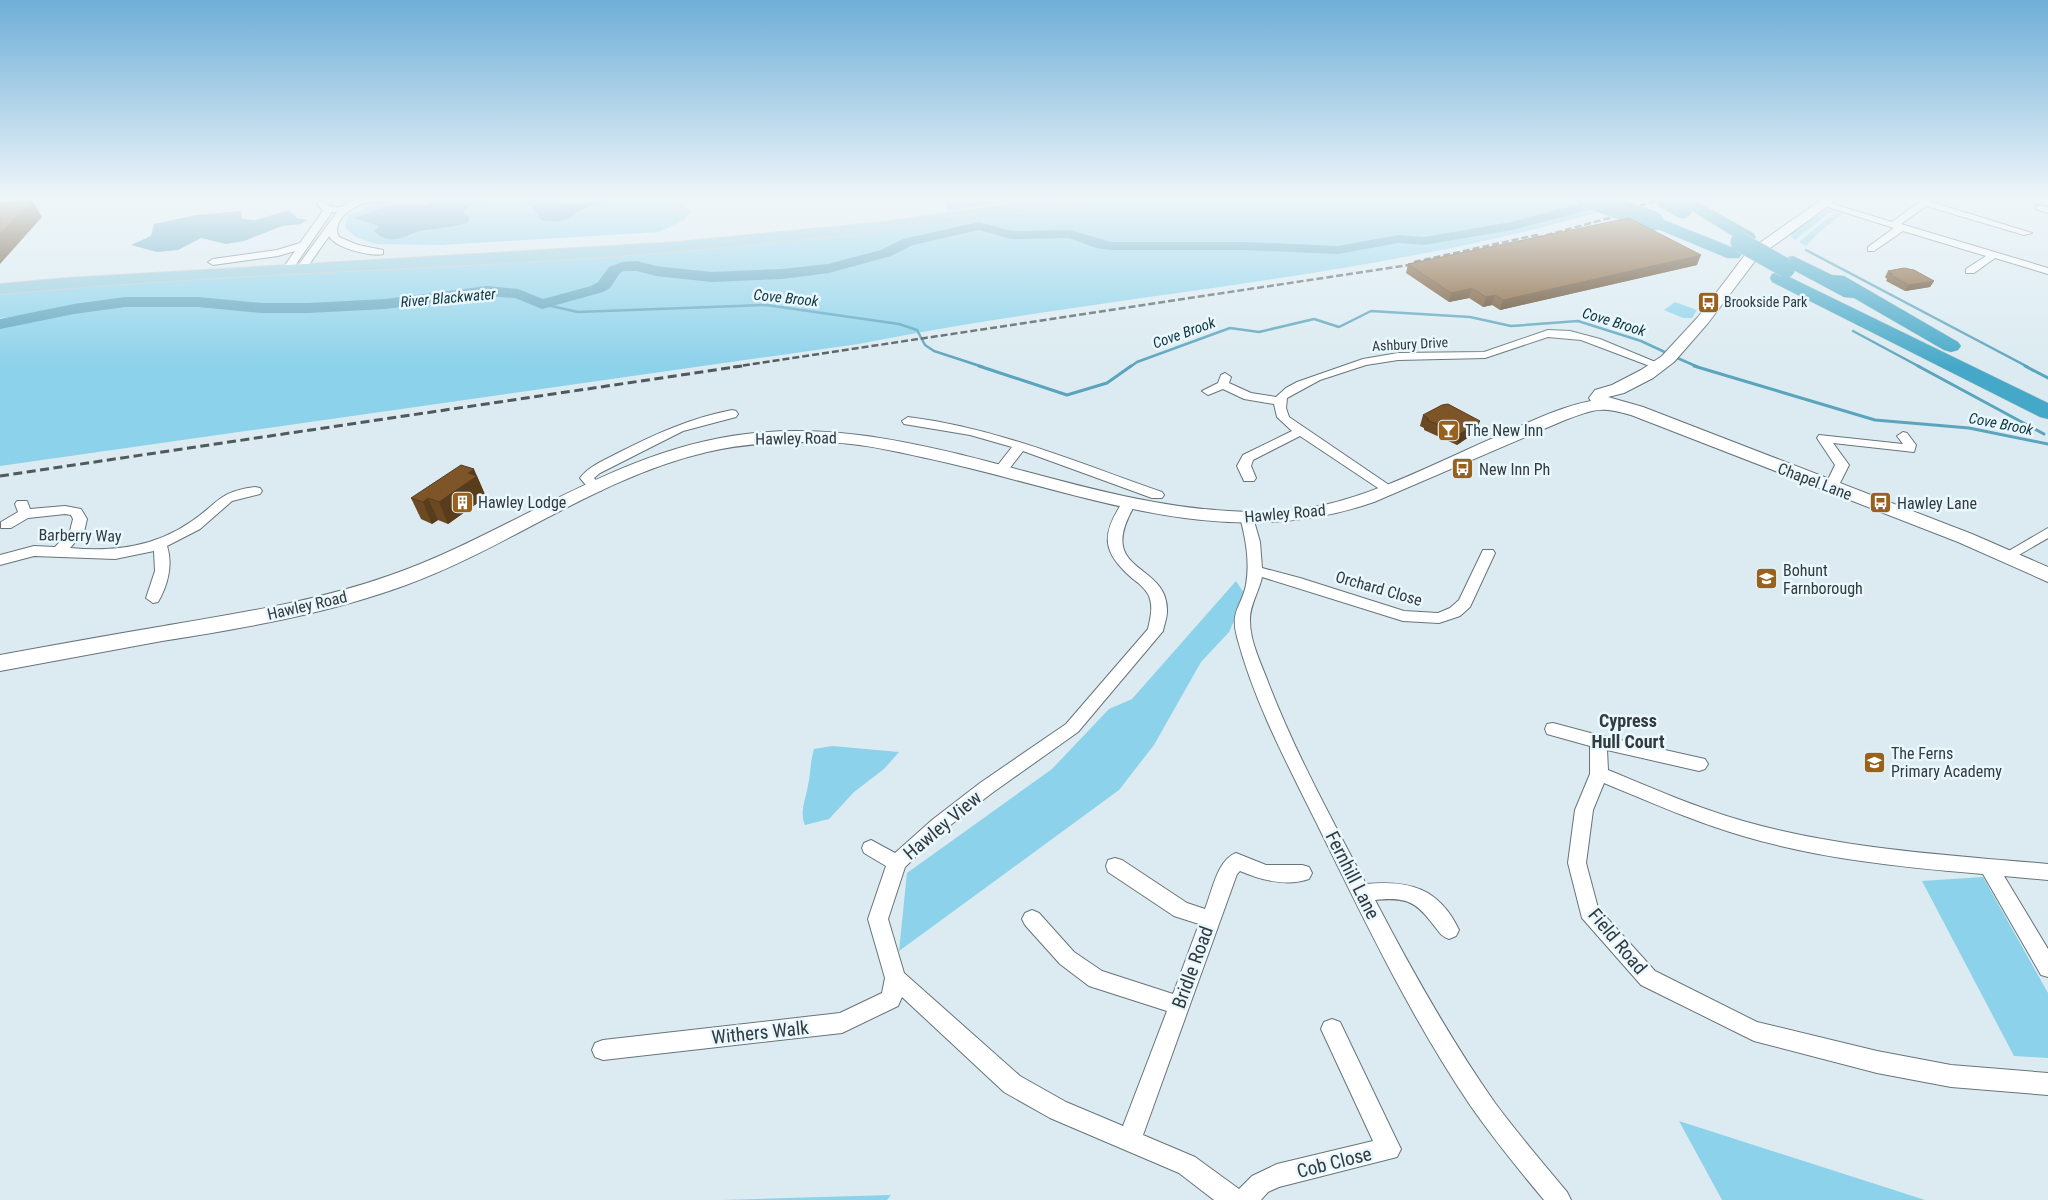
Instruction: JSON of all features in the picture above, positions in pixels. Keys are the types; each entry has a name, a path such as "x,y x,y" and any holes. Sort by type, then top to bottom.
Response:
{"highway":[{"path":"1766,254 1953,347 2048,397"},
{"path":"1766,254 2048,412"}],"main road":[{"path":"0,288 126,278 358,254"},
{"path":"0,282 213,262 404,258 442,260 558,254"},
{"path":"1607,399 1668,358 1753,254"},
{"name":"Chapel Lane","path":"1607,399 2007,556 2048,575"},
{"name":"Hawley Road","path":"0,663 262,616 372,589 459,556 596,488 647,466 696,449 749,439 787,436 826,436 875,441 1001,470 1129,503 1192,513 1247,517 1292,515 1322,511 1387,490 1607,399"}],"street":[{"path":"302,259 305,254"},
{"path":"302,259 307,254"},
{"path":"1970,272 1993,254 2048,271"},
{"name":"Ashbury Drive","path":"1280,401 1283,395 1295,387 1363,362 1404,356 1484,355 1550,333 1581,337 1668,358"},
{"path":"1208,391 1224,381 1248,396 1280,401 1281,416 1299,432 1387,490"},
{"path":"596,488 587,478 595,470 657,437 693,422 732,414"},
{"path":"908,421 958,430 1020,446 1156,495"},
{"path":"1249,478 1244,466 1248,458 1299,432"},
{"path":"1831,488 1842,465 1817,438 1839,439 1910,449 1910,444 1903,436"},
{"path":"1001,470 1020,446"},
{"name":"Barberry Way","path":"0,560 36,551 61,549 104,555 130,553 159,544 194,526 233,495 255,491"},
{"name":"Hawley View","path":"895,978 878,920 897,863 938,825 986,788 1072,728 1154,631 1159,620 1161,607 1158,598 1145,580 1124,563 1114,542 1118,521 1129,503"},
{"path":"6,525 24,509 76,512 80,519 76,532 61,549"},
{"name":"Fernhill Lane","path":"1247,517 1256,555 1256,571 1253,588 1243,610 1241,622 1248,650 1303,777 1360,893 1468,1081 1525,1160 1559,1200"},
{"path":"2007,556 2048,532"},
{"path":"153,598 162,575 164,556 159,544"},
{"name":"Orchard Close","path":"1256,571 1295,581 1404,616 1439,618 1455,612 1465,603 1488,553"},
{"path":"1553,729 1598,742 1699,764"},
{"path":"1598,742 1598,774 1743,829 1882,858 2048,872"},
{"name":"Field Road","path":"1598,774 1584,810 1577,863 1587,904 1589,912 1648,978 1754,1031 1877,1062 1951,1076 2048,1084"},
{"path":"872,848 897,863"},
{"name":"Bridle Road","path":"1130,1139 1229,871 1236,861 1266,873 1302,873"},
{"path":"1115,866 1181,910 1210,919"},
{"path":"1988,866 2048,968"},
{"path":"1360,893 1390,890 1413,893 1430,904 1449,930"},
{"path":"1032,919 1066,958 1096,979 1178,1006"},
{"path":"895,978 1012,1084 1058,1110 1130,1139 1187,1165 1234,1200"},
{"name":"Withers Walk","path":"603,1050 842,1023 891,999 895,978"},
{"name":"Cob Close","path":"1245,1200 1260,1184 1277,1176 1389,1148 1332,1029"}],"shaded area":[{"path":"1417,254 1235,285 952,327 858,344 0,466 0,322 25,319 36,314 0,318 0,293 113,281 596,255"},
{"path":"1675,302 1697,310 1692,318 1683,318 1664,310"},
{"path":"1236,581 1244,593 1229,632 1201,662 1154,745 1119,790 899,951 907,873 1052,769 1109,709 1132,699"},
{"path":"832,746 899,752 884,769 854,792 829,819 805,825 803,810 814,749"},
{"path":"1983,877 2048,993 2048,1058 2014,1056 1922,881"},
{"path":"1679,1121 1925,1200 1722,1200"},
{"path":"891,1195 887,1200 723,1200"}],"building":[{"path":"1456,254 1701,255 1503,300 1495,295 1486,297 1472,288 1451,293 1408,264"},
{"path":"1904,268 1914,270 1934,281 1909,285 1889,274 1893,274 1888,271"},
{"path":"1448,404 1480,421 1460,434 1427,420 1429,419 1423,415 1442,405"},
{"path":"461,465 474,469 468,473 477,476 439,502 428,498 423,502 411,498"}],"waterway":[{"name":"River Blackwater","path":"0,324 74,309 125,302 198,302 262,308 308,308 385,304 487,291 518,294 542,304 597,289 604,285 614,270 622,267 637,266 656,271 711,277 782,274 829,268 882,254"},
{"path":"1814,254 2028,367"},
{"name":"Cove Brook","path":"542,304 578,312 766,305 899,324 917,330 925,345 934,351 983,367"},
{"name":"Cove Brook","path":"1130,367 1137,362 1230,328 1259,332 1314,319 1339,327 1371,311 1470,317 1511,326 1578,321 1641,341 1669,354"},
{"path":"1853,331 1920,367"},
{"name":"Cove Brook","path":"1675,357 1698,367"},
{"name":"Cove Brook","path":"979,366 1067,395 1107,383 1131,366"},
{"name":"Cove Brook","path":"1694,366 1875,420 1969,428 2048,444"},
{"path":"1918,366 2044,434"},
{"path":"2025,366 2048,378"}],"railway":[{"path":"1414,262 1450,254"},
{"path":"733,367 1422,263"},
{"path":"0,476 742,366"}],"place":[{"name":"Brookside Park","path":"1708,302"},
{"name":"The New Inn","path":"1449,430"},
{"name":"New Inn Ph","path":"1463,469"},
{"name":"Hawley Lodge","path":"462,502"},
{"name":"Hawley Lane","path":"1881,503"},
{"name":"Bohunt Farnborough","path":"1767,579"},
{"name":"The Ferns Primary Academy","path":"1875,762"}],"district":[{"name":"Cypress Hull Court","path":"1628,731"}]}
